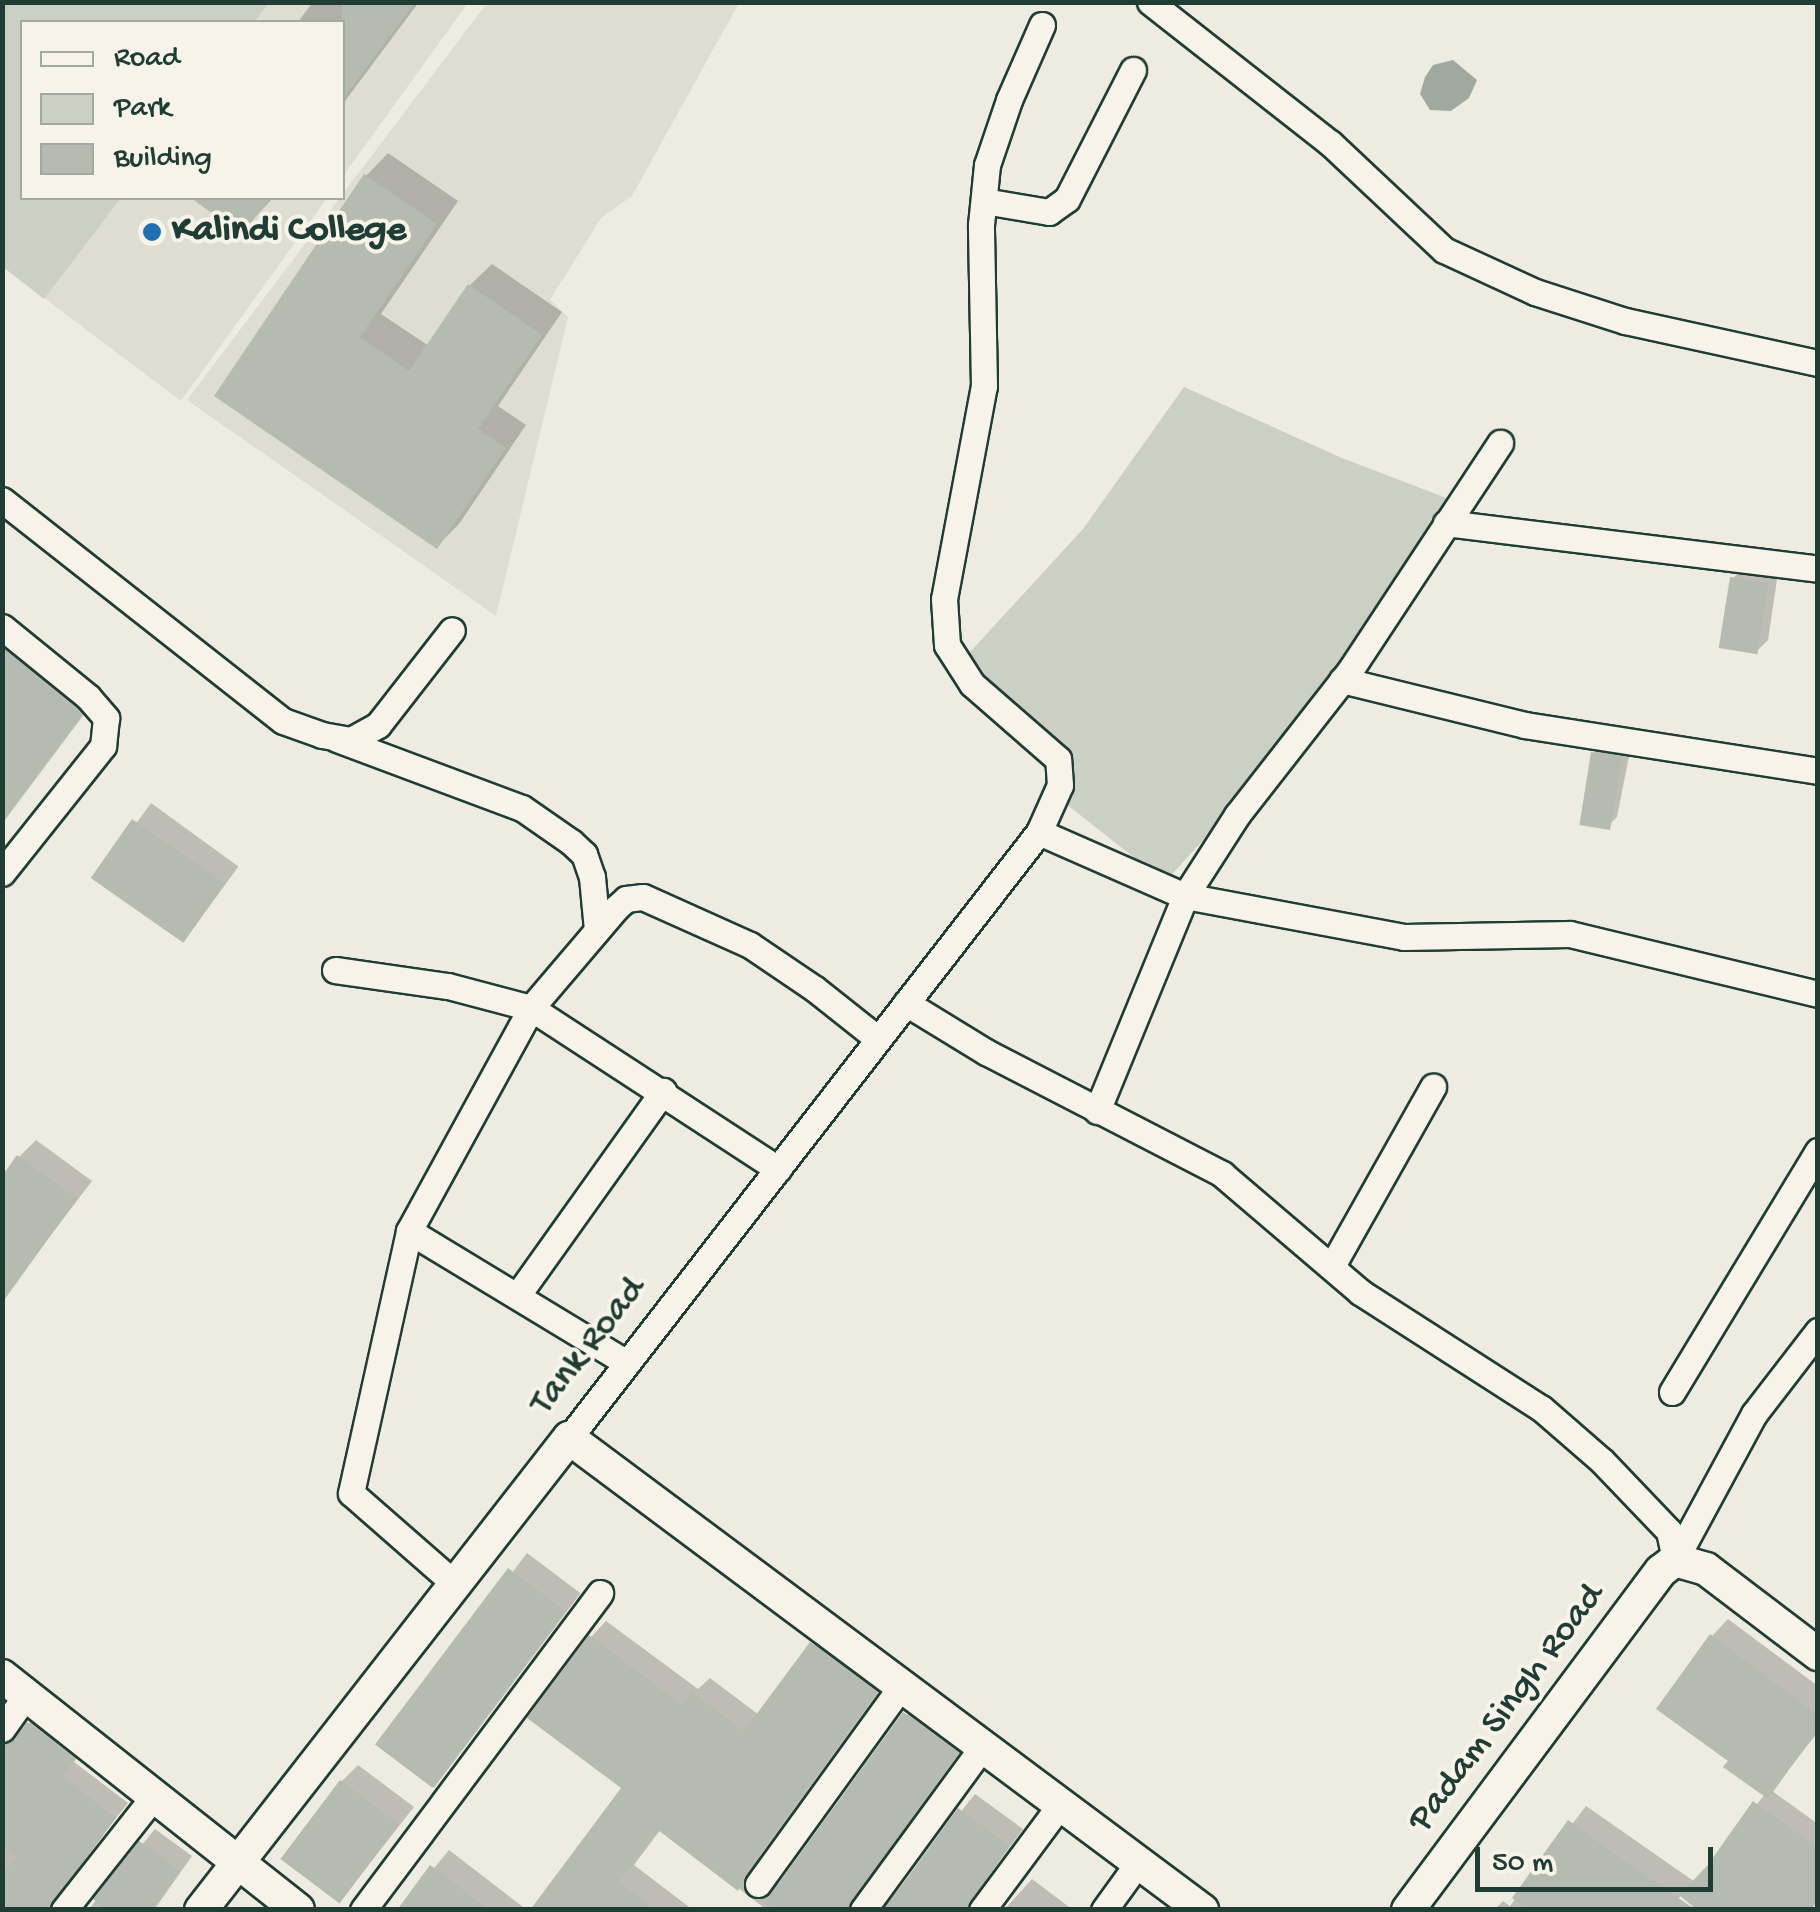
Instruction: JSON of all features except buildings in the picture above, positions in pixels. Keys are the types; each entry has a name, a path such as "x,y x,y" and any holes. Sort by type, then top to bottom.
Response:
{"street":[{"path":"1150,2 1330,143 1444,250 1536,292 1625,321 1818,362"},
{"name":"Tank Road","path":"201,1910 1039,832 1060,785 1058,759 972,684 948,645 944,599 984,386 987,165 1008,100 1042,25"},
{"path":"984,200 1049,212 1066,200 1133,70"},
{"path":"1097,1111 1185,896 1237,815 1342,680 1500,443"},
{"path":"2,500 283,720 475,788 522,808 571,842 584,854 592,877 597,930"},
{"path":"1446,523 1818,569"},
{"path":"2,627 88,697 106,718 103,746 3,871"},
{"path":"322,734 350,740 378,725 452,630"},
{"path":"1342,680 1525,724 1818,771"},
{"path":"1039,832 1185,896 1404,937 1570,934 1818,994"},
{"path":"455,1584 351,1493 410,1231 531,1008 626,898 643,897 750,945 815,989 878,1040"},
{"path":"335,970 448,986 531,1008 778,1169"},
{"path":"906,1004 1097,1111 1222,1174 1360,1292 1554,1418 1669,1530 1675,1560"},
{"path":"1332,1266 1433,1086"},
{"path":"517,1296 663,1091"},
{"path":"1672,1392 1818,1150"},
{"path":"410,1231 627,1363"},
{"path":"1675,1560 1754,1414 1818,1330"},
{"path":"569,1438 1202,1910"},
{"path":"1675,1560 1706,1569 1818,1654"},
{"name":"Padam Singh Road","path":"1408,1910 1661,1572 1675,1560"},
{"path":"364,1910 600,1593"},
{"path":"2,1729 15,1685 298,1910"},
{"path":"758,1884 902,1685"},
{"path":"863,1910 983,1746"},
{"path":"64,1910 154,1796"},
{"path":"982,1910 1060,1806"},
{"path":"1104,1910 1138,1863"}],"shaded area":[{"name":"Kalindi College","path":"2,3 468,3 345,173 345,20 20,20 20,200 326,200 181,401 3,267"},
{"path":"487,3 739,3 632,196 601,218 550,300 568,317 496,616 187,400 338,200 345,200 345,191"},
{"path":"1453,60 1477,80 1469,98 1451,111 1430,110 1420,94 1425,77 1433,65"}],"green space":[{"path":"2,3 269,3 256,20 20,20 20,200 119,200 44,299 3,267"},
{"path":"1184,387 1342,458 1462,504 1346,683 1165,882 1051,792 1060,760 959,664 1083,529"}],"place":[{"name":"Kalindi College","path":"152,232"}]}
